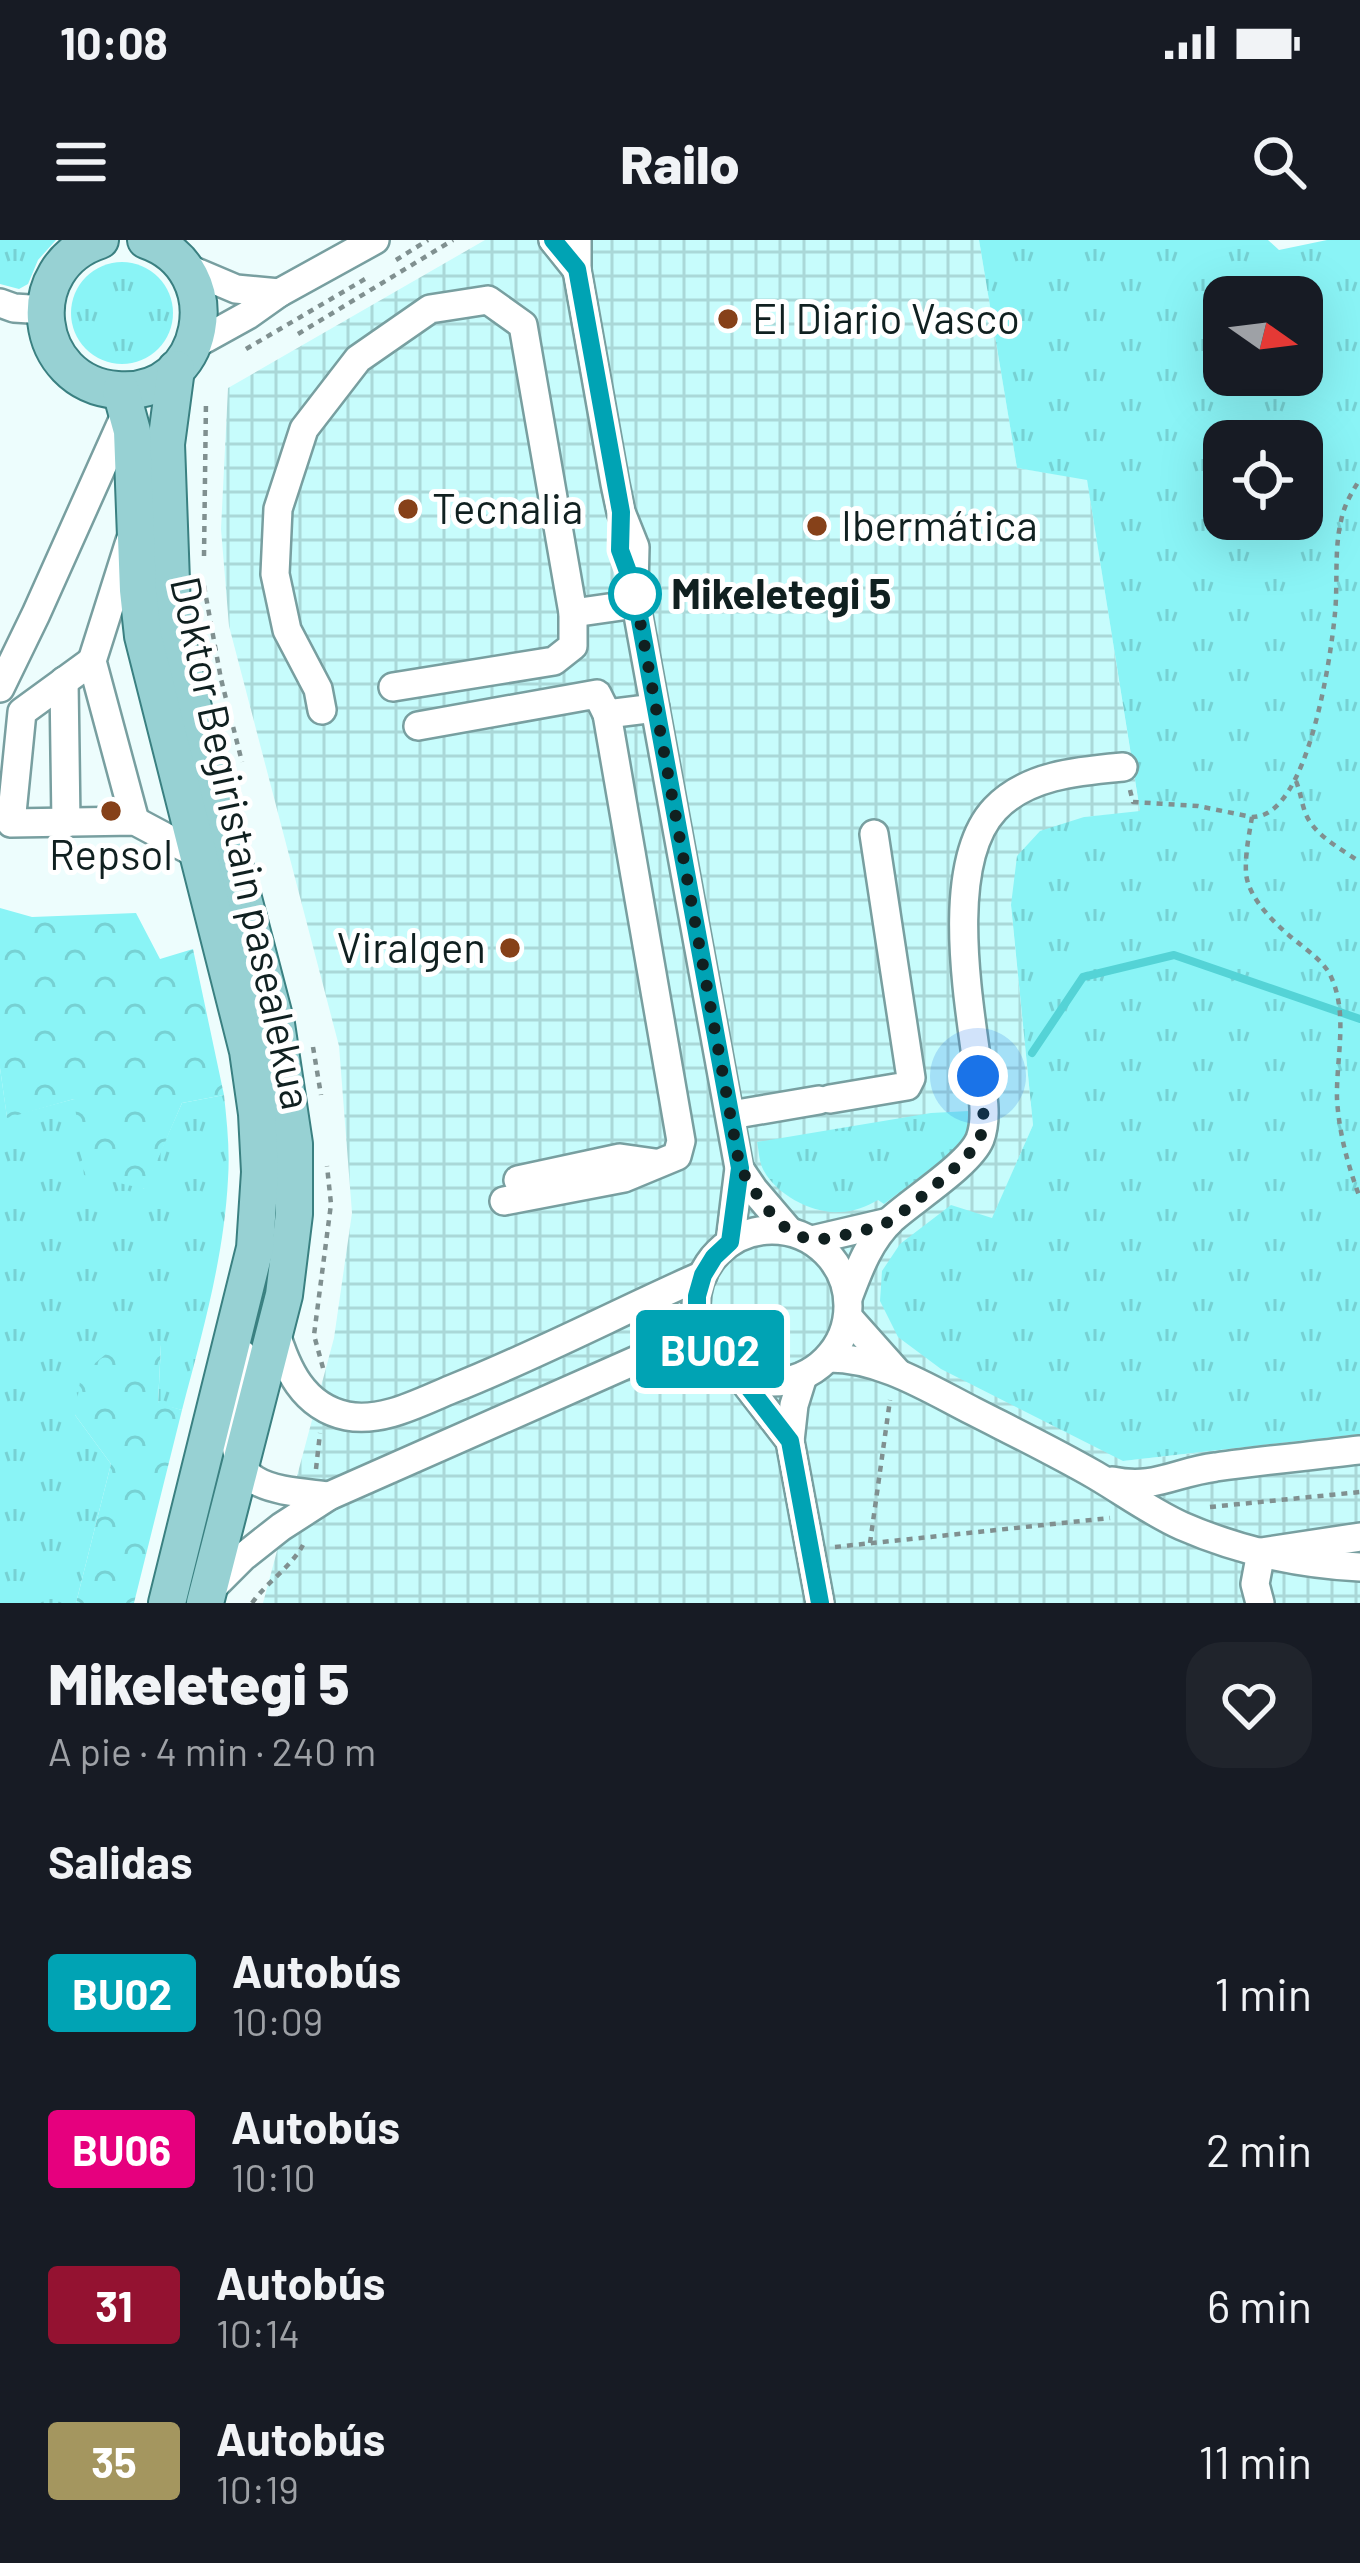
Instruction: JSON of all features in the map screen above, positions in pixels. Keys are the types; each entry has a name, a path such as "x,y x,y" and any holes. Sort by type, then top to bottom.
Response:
{"main road":[{"path":"92,241 68,258 46,298 50,343 62,362 79,378 123,402 160,381 184,358"},
{"path":"162,248 194,285 199,305 199,326 184,358 166,444 172,609 194,713 276,1024 294,1144 294,1214 284,1295 240,1465"},
{"name":"Doktor Begiristain pasealekua","path":"123,402 132,431 142,636 248,1051 260,1172 255,1248 167,1603"},
{"name":"Doktor Begiristain pasealekua","path":"206,1598 240,1465"}],"street":[{"path":"553,240 577,269"},
{"path":"577,240 577,269 621,512 635,547 635,596 740,1168 730,1242"},
{"path":"162,248 236,289 279,292"},
{"path":"184,358 279,292 382,252"},
{"path":"322,710 318,689 287,630 275,574 278,509 304,429 358,359 430,309 488,300 523,325 574,614 573,646 554,661 393,687"},
{"path":"0,303 46,310"},
{"path":"0,688 36,614 123,402"},
{"path":"135,525 92,661 135,821"},
{"path":"574,614 635,596"},
{"path":"92,661 22,712 11,823 135,821 197,854"},
{"path":"64,681 66,823"},
{"path":"418,727 597,694 607,714 681,1141 676,1156 624,1178 502,1192"},
{"path":"607,714 655,708"},
{"path":"206,1598 243,1557 322,1492 638,1359 685,1351 760,1382 781,1382 803,1376 829,1358 842,1339 864,1256 889,1222 979,1144 984,1120 966,989 965,919 967,868 980,830 997,807 1027,787 1070,772 1123,767"},
{"path":"730,1115 907,1086 910,1078 874,834"},
{"path":"740,1168 766,1207 830,1256 842,1275 848,1308 895,1379"},
{"path":"790,1441 704,1339 697,1318 703,1275 730,1242 748,1233 769,1230 800,1236 889,1222"},
{"path":"275,1330 284,1361 312,1400 350,1417 373,1416 483,1377 703,1275"},
{"name":"Doktor Begiristain pasealekua","path":"239,1314 243,1359 234,1417 240,1465"},
{"path":"829,1358 841,1358 895,1379 1102,1479 1186,1528 1261,1552 1360,1567"},
{"path":"803,1376 790,1441 820,1603"},
{"path":"1102,1479 1150,1484 1209,1468 1360,1450"},
{"path":"240,1465 255,1480 322,1492"},
{"path":"1261,1552 1360,1538"},
{"path":"1260,1603 1256,1584 1261,1552"}],"path":[{"path":"382,252 428,240"},
{"path":"298,334 453,240"},
{"path":"232,356 370,276"},
{"path":"204,562 206,400"},
{"path":"1123,767 1133,802 1198,806 1261,818 1277,808 1296,780 1315,726 1335,614 1340,524 1360,479"},
{"path":"204,583 221,679 244,768"},
{"path":"1296,780 1305,813 1319,834 1360,862"},
{"path":"1252,817 1246,878 1277,924 1331,975 1337,994 1341,1016 1337,1099 1346,1154 1360,1198"},
{"path":"311,1034 321,1097"},
{"path":"323,1374 314,1335 331,1204 327,1161"},
{"path":"870,1543 895,1379"},
{"path":"321,1420 322,1492"},
{"path":"1156,1513 1360,1492"},
{"path":"825,1548 1108,1518"},
{"path":"252,1603 266,1584 293,1563 309,1534"}],"shaded area":[{"path":"485,240 979,240 1017,468 1087,479 1140,812 1084,817 1011,906 1033,1125 992,1219 1123,1461 1360,1434 1360,1603 263,1603 334,1338 352,1213 339,1046 229,626 221,529 228,388"}],"green space":[{"path":"0,240 56,240 38,260 28,284 19,289 0,284"},
{"path":"979,240 1268,240 1279,250 1327,240 1360,240 1360,1434 1123,1461 941,1369 898,1337 880,1301 882,1271 900,1244 951,1205 992,1218 1033,1125 1011,905 1017,856 1040,831 1084,817 1140,811 1087,480 1017,468"},
{"path":"122,262 141,266 158,277 169,294 173,313 169,332 158,349 141,360 122,364 103,360 86,349 75,332 71,313 75,294 86,277 103,266"},
{"path":"0,908 32,917 136,913 160,959 193,949 224,1095 182,1103 145,1189 84,1175 74,1099 7,1118 0,1068"},
{"path":"0,1068 7,1117 74,1099 144,1189 182,1103 224,1095 229,1168 222,1238 182,1410 158,1404 161,1345 75,1415 111,1464 76,1603 0,1603"},
{"path":"969,1111 968,1129 958,1148 884,1204 878,1200 840,1212 808,1206 778,1188 760,1161 757,1142"},
{"path":"119,1343 161,1344 158,1403 182,1410 134,1603 76,1603 111,1464 75,1415 81,1375"}],"waterway":[{"path":"1032,1053 1083,977 1174,955 1360,1019"}],"bus line":[{"name":"BU02","path":"553,240 577,269 621,512 620,550 634,588 740,1168 730,1242 703,1275 697,1318 716,1358 739,1375 790,1441 820,1603"}],"place":[{"name":"El Diario Vasco","path":"728,319"},
{"name":"Tecnalia","path":"408,509"},
{"name":"Ibermática","path":"817,526"},
{"name":"Mikeletegi 5","path":"635,594"},
{"name":"Repsol","path":"111,811"},
{"name":"Viralgen","path":"510,948"}],"route":[{"path":"635,594 634,588 740,1168 766,1207 789,1231 812,1240 889,1222 979,1144 984,1120 978,1076"}]}
